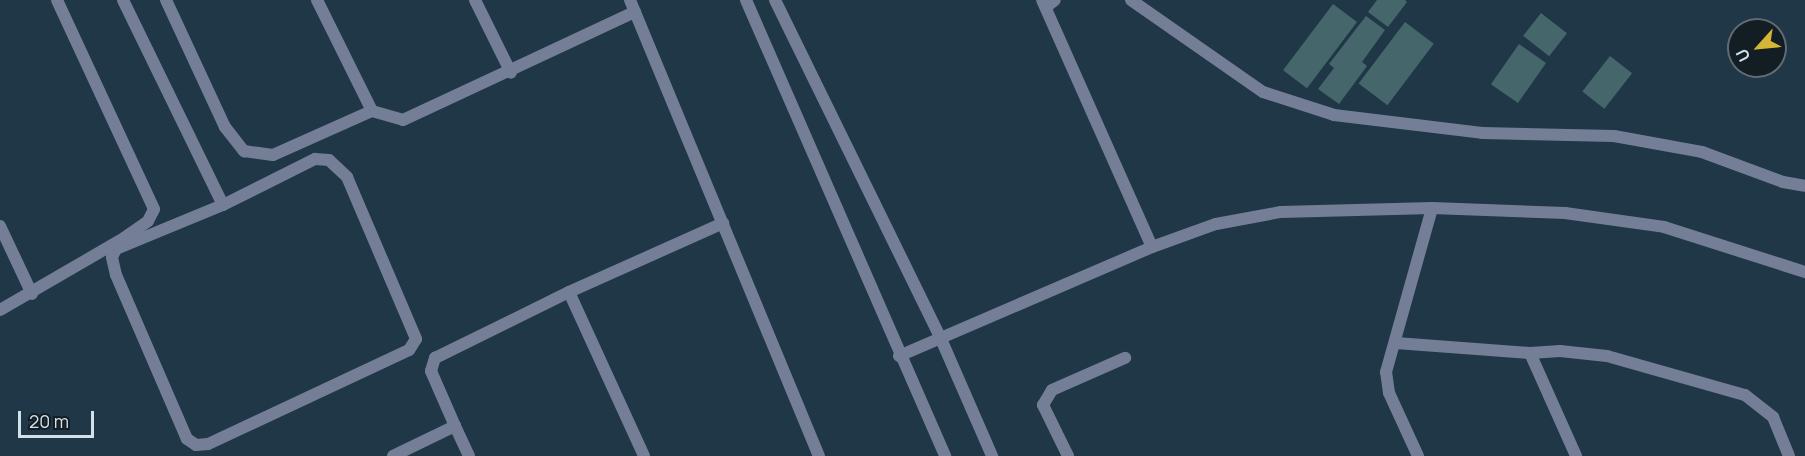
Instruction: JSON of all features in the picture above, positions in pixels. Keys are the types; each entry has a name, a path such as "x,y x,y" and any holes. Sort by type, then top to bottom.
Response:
{"street":[{"path":"0,310 32,294 80,261 124,238 148,221 154,209 57,0"},
{"path":"123,0 223,205"},
{"path":"166,0 225,127 244,151 273,155 372,111 404,120 511,73 635,12"},
{"path":"317,0 372,111"},
{"path":"475,0 511,73"},
{"path":"630,0 819,456"},
{"path":"746,0 899,356 945,456"},
{"path":"775,0 941,339 992,456"},
{"path":"1131,0 1263,92 1334,115 1482,133 1614,136 1702,152 1783,182 1805,186"},
{"path":"1048,2 1152,247"},
{"path":"315,159 328,160 347,177 416,339 409,350 208,444 196,445 187,439 116,275 112,257 116,249 223,205 315,159"},
{"path":"899,356 1152,247 1216,225 1281,212 1432,208 1565,213 1664,227 1805,272"},
{"path":"1418,456 1386,384 1432,208"},
{"path":"469,456 431,371 435,358 569,292 723,224"},
{"path":"0,226 32,294"},
{"path":"569,292 644,456"},
{"path":"1396,344 1530,353 1560,351 1607,356 1746,395 1773,417 1790,456"},
{"path":"1530,353 1576,456"},
{"path":"1068,456 1043,405 1052,390 1125,358"},
{"path":"393,456 455,426"}],"building":[{"path":"1377,0 1405,0 1407,2 1388,27 1368,12"},
{"path":"1333,4 1357,22 1307,88 1283,70"},
{"path":"1541,13 1567,33 1549,56 1523,36"},
{"path":"1366,16 1385,30 1362,62 1367,66 1339,104 1318,89 1334,68 1329,64"},
{"path":"1405,22 1434,44 1387,105 1359,83"},
{"path":"1519,44 1546,63 1518,103 1491,84"},
{"path":"1610,56 1632,73 1604,109 1582,91"}]}
